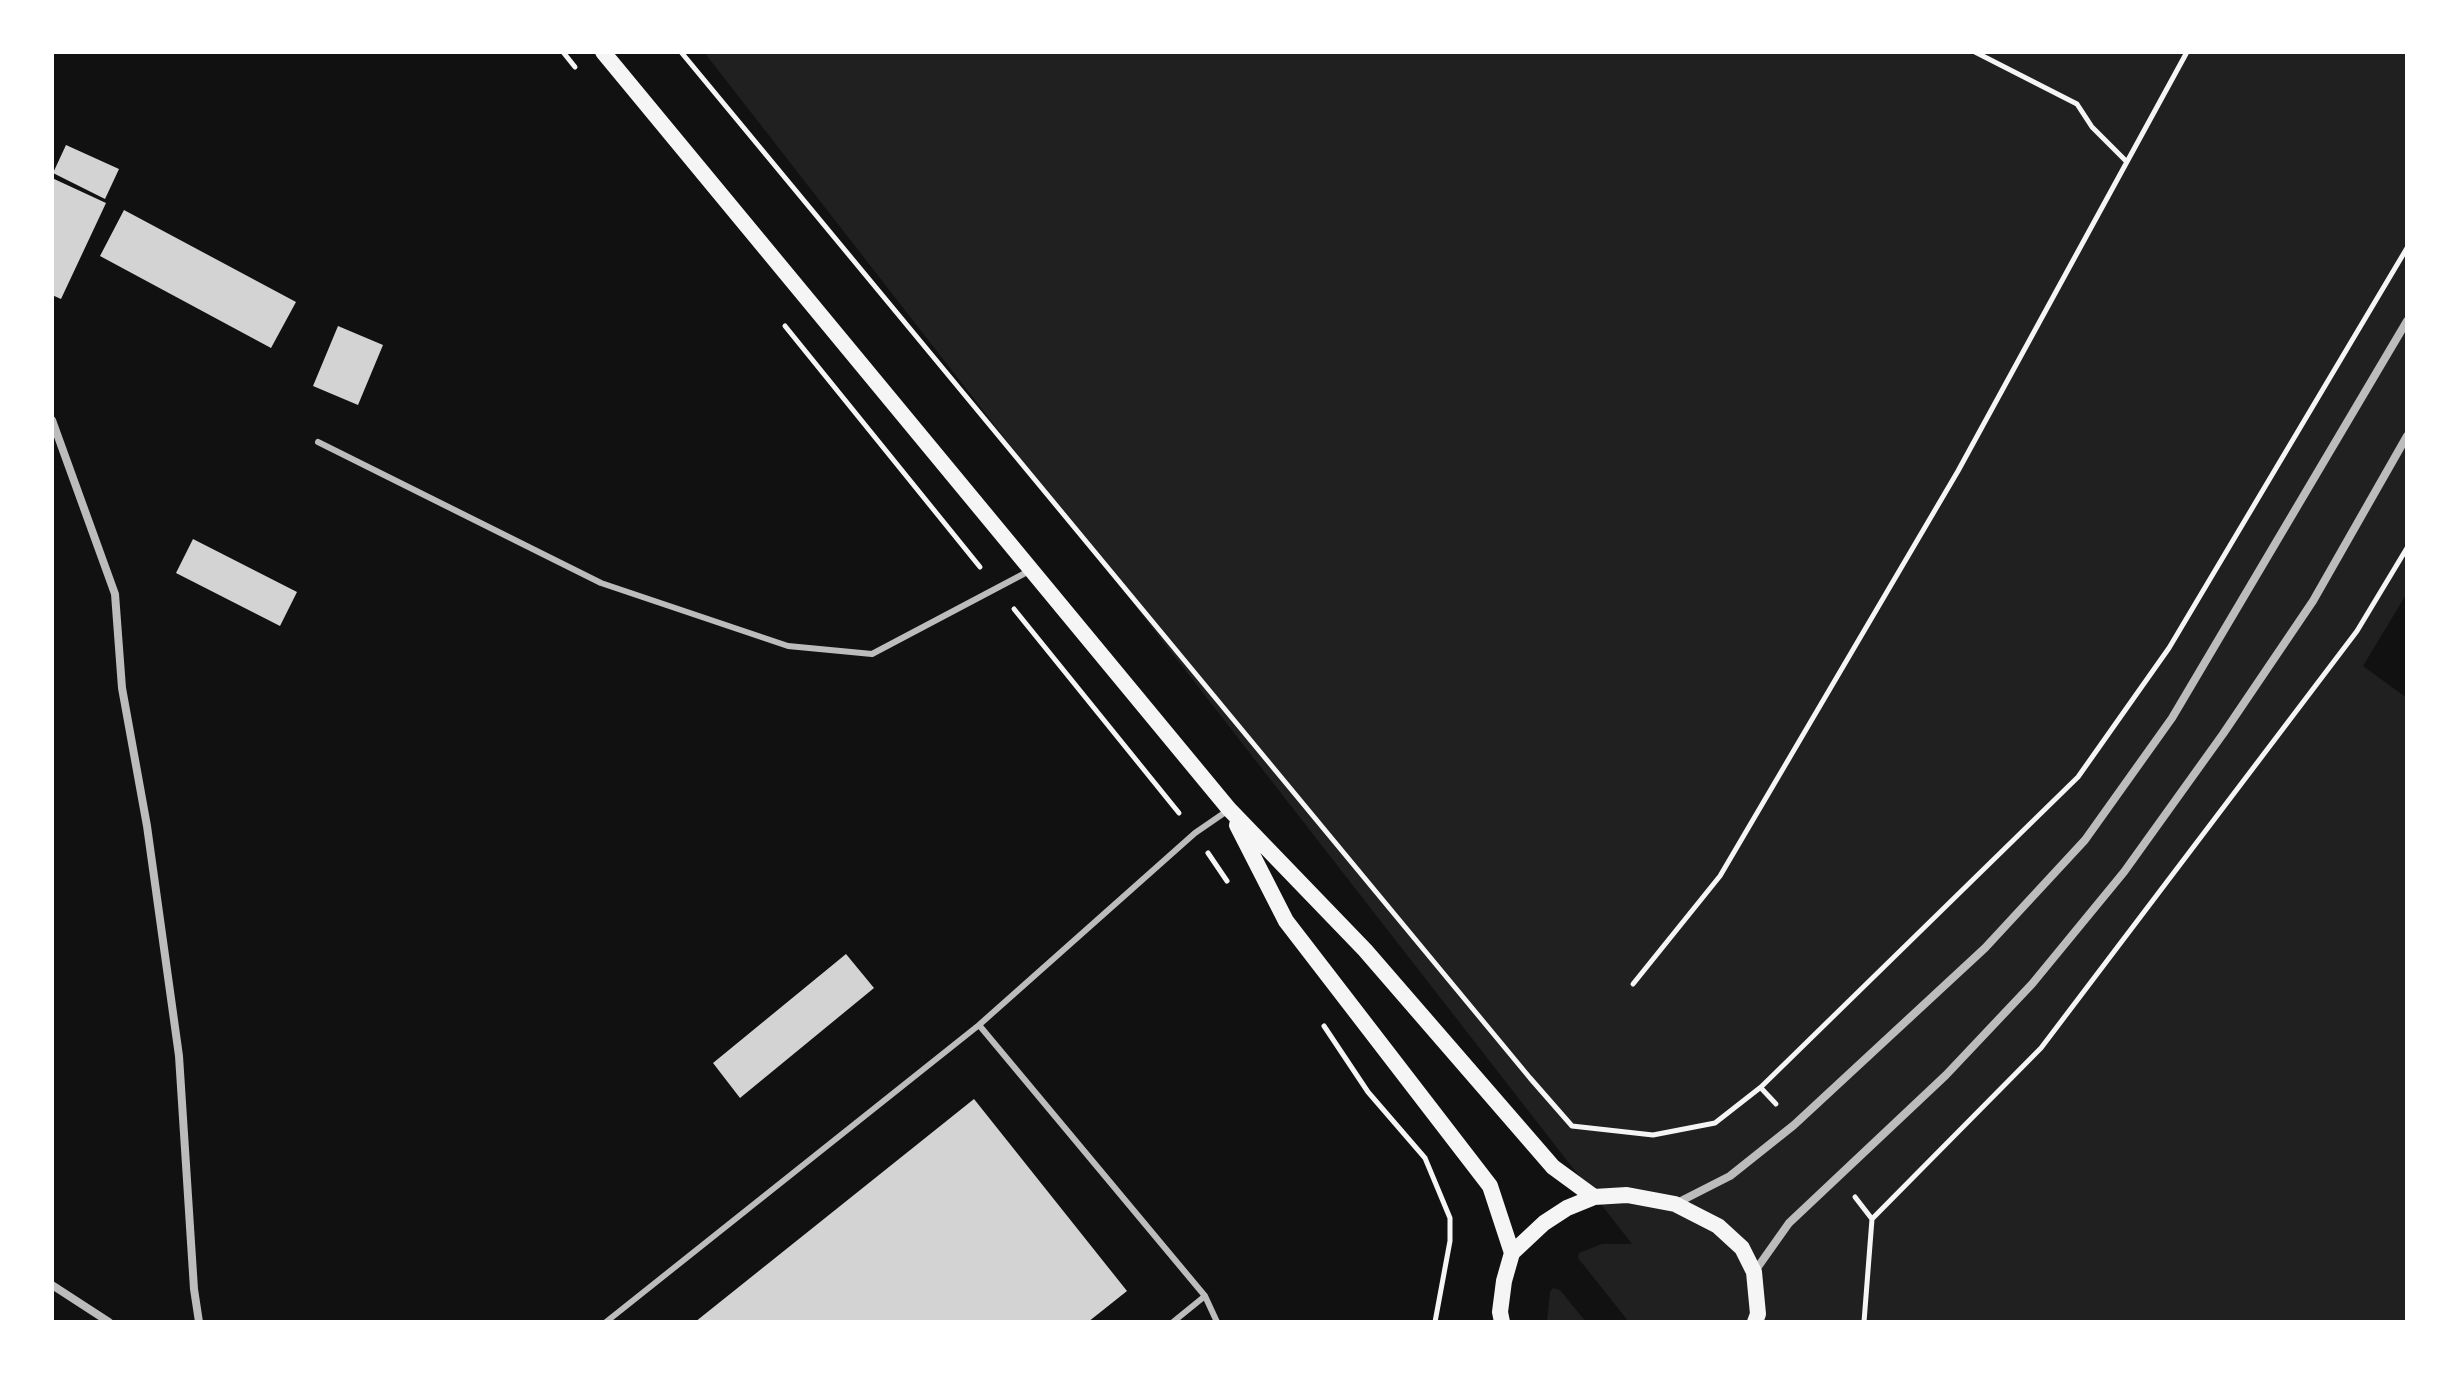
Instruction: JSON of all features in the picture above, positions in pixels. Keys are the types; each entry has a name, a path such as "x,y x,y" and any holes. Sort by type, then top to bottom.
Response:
{"main road":[{"path":"603,52 1229,809 1365,950 1553,1167 1594,1197"},
{"path":"1229,809 1286,921 1490,1186 1512,1253"},
{"path":"1502,1322 1500,1312 1504,1281 1512,1253 1544,1223 1567,1208 1594,1197 1627,1195 1675,1204 1718,1226 1742,1248 1754,1272 1758,1314 1755,1322"}],"street":[{"path":"1675,1204 1730,1176 1794,1125 1985,948 2085,840 2172,718 2407,321"},
{"path":"52,420 115,594 122,688 147,826 179,1056 194,1289 199,1322"},
{"path":"1754,1272 1789,1223 1946,1075 2032,984 2124,872 2313,601 2407,436"},
{"path":"52,1285 109,1322"}],"lane":[{"path":"318,442 601,583 788,646 872,654 1031,570"},
{"path":"606,1322 979,1025 1195,833 1229,809"},
{"path":"979,1025 1205,1296 1217,1322"},
{"path":"1173,1322 1205,1296"}],"path":[{"path":"681,52 1572,1126 1653,1135 1715,1123 1761,1087 2078,777 2169,648 2407,248"},
{"path":"1975,52 2077,104 2092,127 2126,161"},
{"path":"1633,984 1720,876 1958,471 2187,52"},
{"path":"1864,1322 1872,1219 2041,1048 2357,631 2407,548"},
{"path":"1425,1158 1450,1218 1450,1241 1435,1322"},
{"path":"1838,1177 1872,1219"}],"shaded area":[{"path":"704,52 2407,52 2407,593 2363,666 2407,698 2407,1322 1629,1322 1578,1258 1579,1253 1602,1244 1632,1244"},
{"path":"1553,1288 1560,1290 1586,1322 1547,1322"}],"building":[{"path":"66,145 119,169 105,199 53,173"},
{"path":"52,178 106,203 61,299 52,295"},
{"path":"124,210 296,302 271,348 100,256"},
{"path":"338,326 383,345 358,405 313,386"},
{"path":"193,539 297,592 280,626 176,573"},
{"path":"846,954 874,988 740,1098 713,1063"},
{"path":"974,1099 1127,1291 1088,1322 695,1322"}]}
